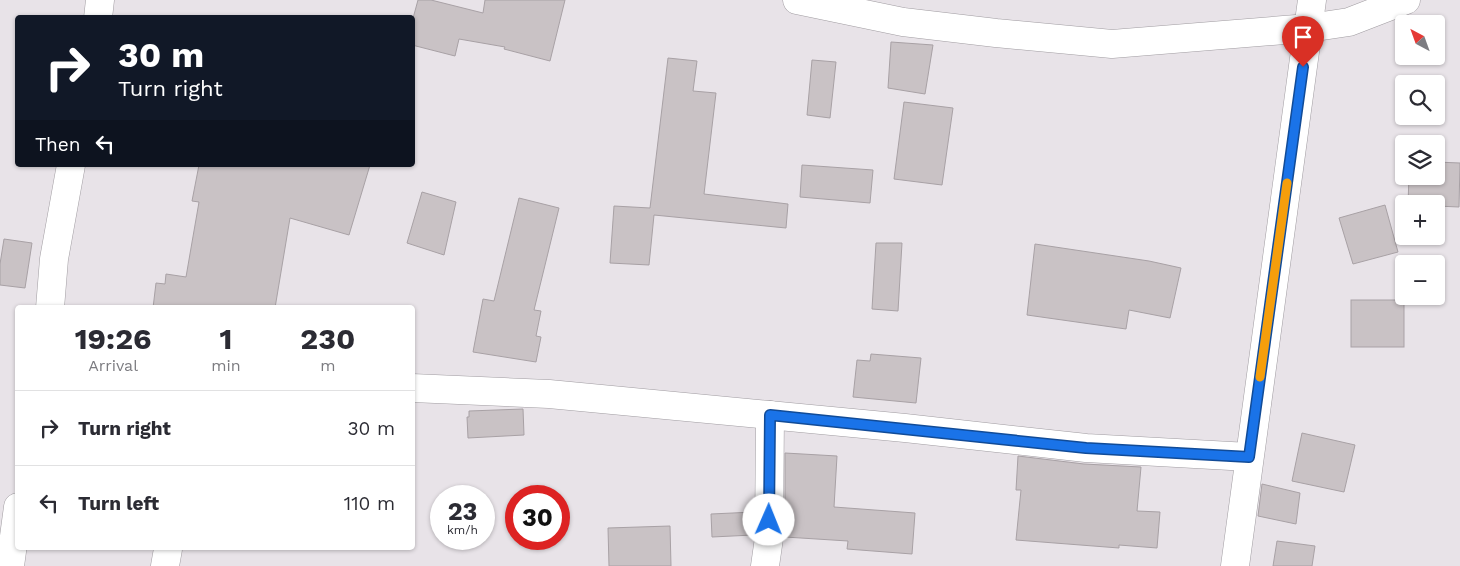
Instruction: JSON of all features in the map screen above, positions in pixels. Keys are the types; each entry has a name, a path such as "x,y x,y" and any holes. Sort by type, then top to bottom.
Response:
{"street":[{"path":"98,15 100,0"},
{"path":"797,0 903,22 1112,44 1309,28 1349,22 1406,0"},
{"path":"1234,566 1312,0"},
{"path":"50,305 54,259 71,167"},
{"path":"415,388 549,394 1086,448 1249,457"},
{"path":"765,566 769,538 770,415"},
{"path":"10,566 15,529"}],"building":[{"path":"418,0 431,0 483,13 485,0 565,0 550,61 504,49 505,47 459,39 455,56 415,46 414,15"},
{"path":"891,42 933,45 925,94 888,88"},
{"path":"668,58 697,61 693,91 716,93 704,194 788,204 786,228 654,215 649,265 610,263 614,206 650,208"},
{"path":"812,60 836,62 830,118 807,115"},
{"path":"904,102 953,108 942,185 894,179"},
{"path":"1445,162 1460,163 1459,207 1445,206 1445,195 1408,195 1409,185 1445,185"},
{"path":"802,165 873,170 870,203 800,197"},
{"path":"199,167 369,167 349,235 290,218 276,305 153,305 156,283 165,284 166,274 186,277 199,202 192,201"},
{"path":"422,192 456,202 444,255 407,243"},
{"path":"519,198 559,208 534,310 541,311 536,336 541,337 536,362 473,352 483,299 494,301"},
{"path":"1385,205 1398,252 1353,264 1339,218"},
{"path":"4,239 32,243 25,288 0,285 0,264"},
{"path":"876,243 902,243 898,311 872,309"},
{"path":"1035,244 1149,261 1181,268 1170,318 1129,310 1126,329 1027,315"},
{"path":"1351,300 1395,300 1395,305 1404,305 1404,347 1351,347"},
{"path":"871,354 921,358 916,403 853,397 857,360 870,361"},
{"path":"523,409 524,435 468,438 467,417 469,417 469,411"},
{"path":"1302,433 1355,445 1344,492 1292,481"},
{"path":"785,453 837,456 834,507 915,513 912,554 847,549 848,541 785,537"},
{"path":"1018,456 1084,464 1141,467 1137,511 1160,512 1157,548 1119,545 1119,548 1016,540 1021,490 1016,490"},
{"path":"1262,484 1300,493 1296,524 1258,516"},
{"path":"754,512 753,535 712,537 711,514"},
{"path":"670,526 671,566 609,566 608,528"},
{"path":"1277,541 1315,546 1312,566 1273,566"}],"slow traffic":[{"path":"1260,377 1287,183"}],"route":[{"path":"769,520 770,415 1086,448 1249,457 1303,67"}]}
